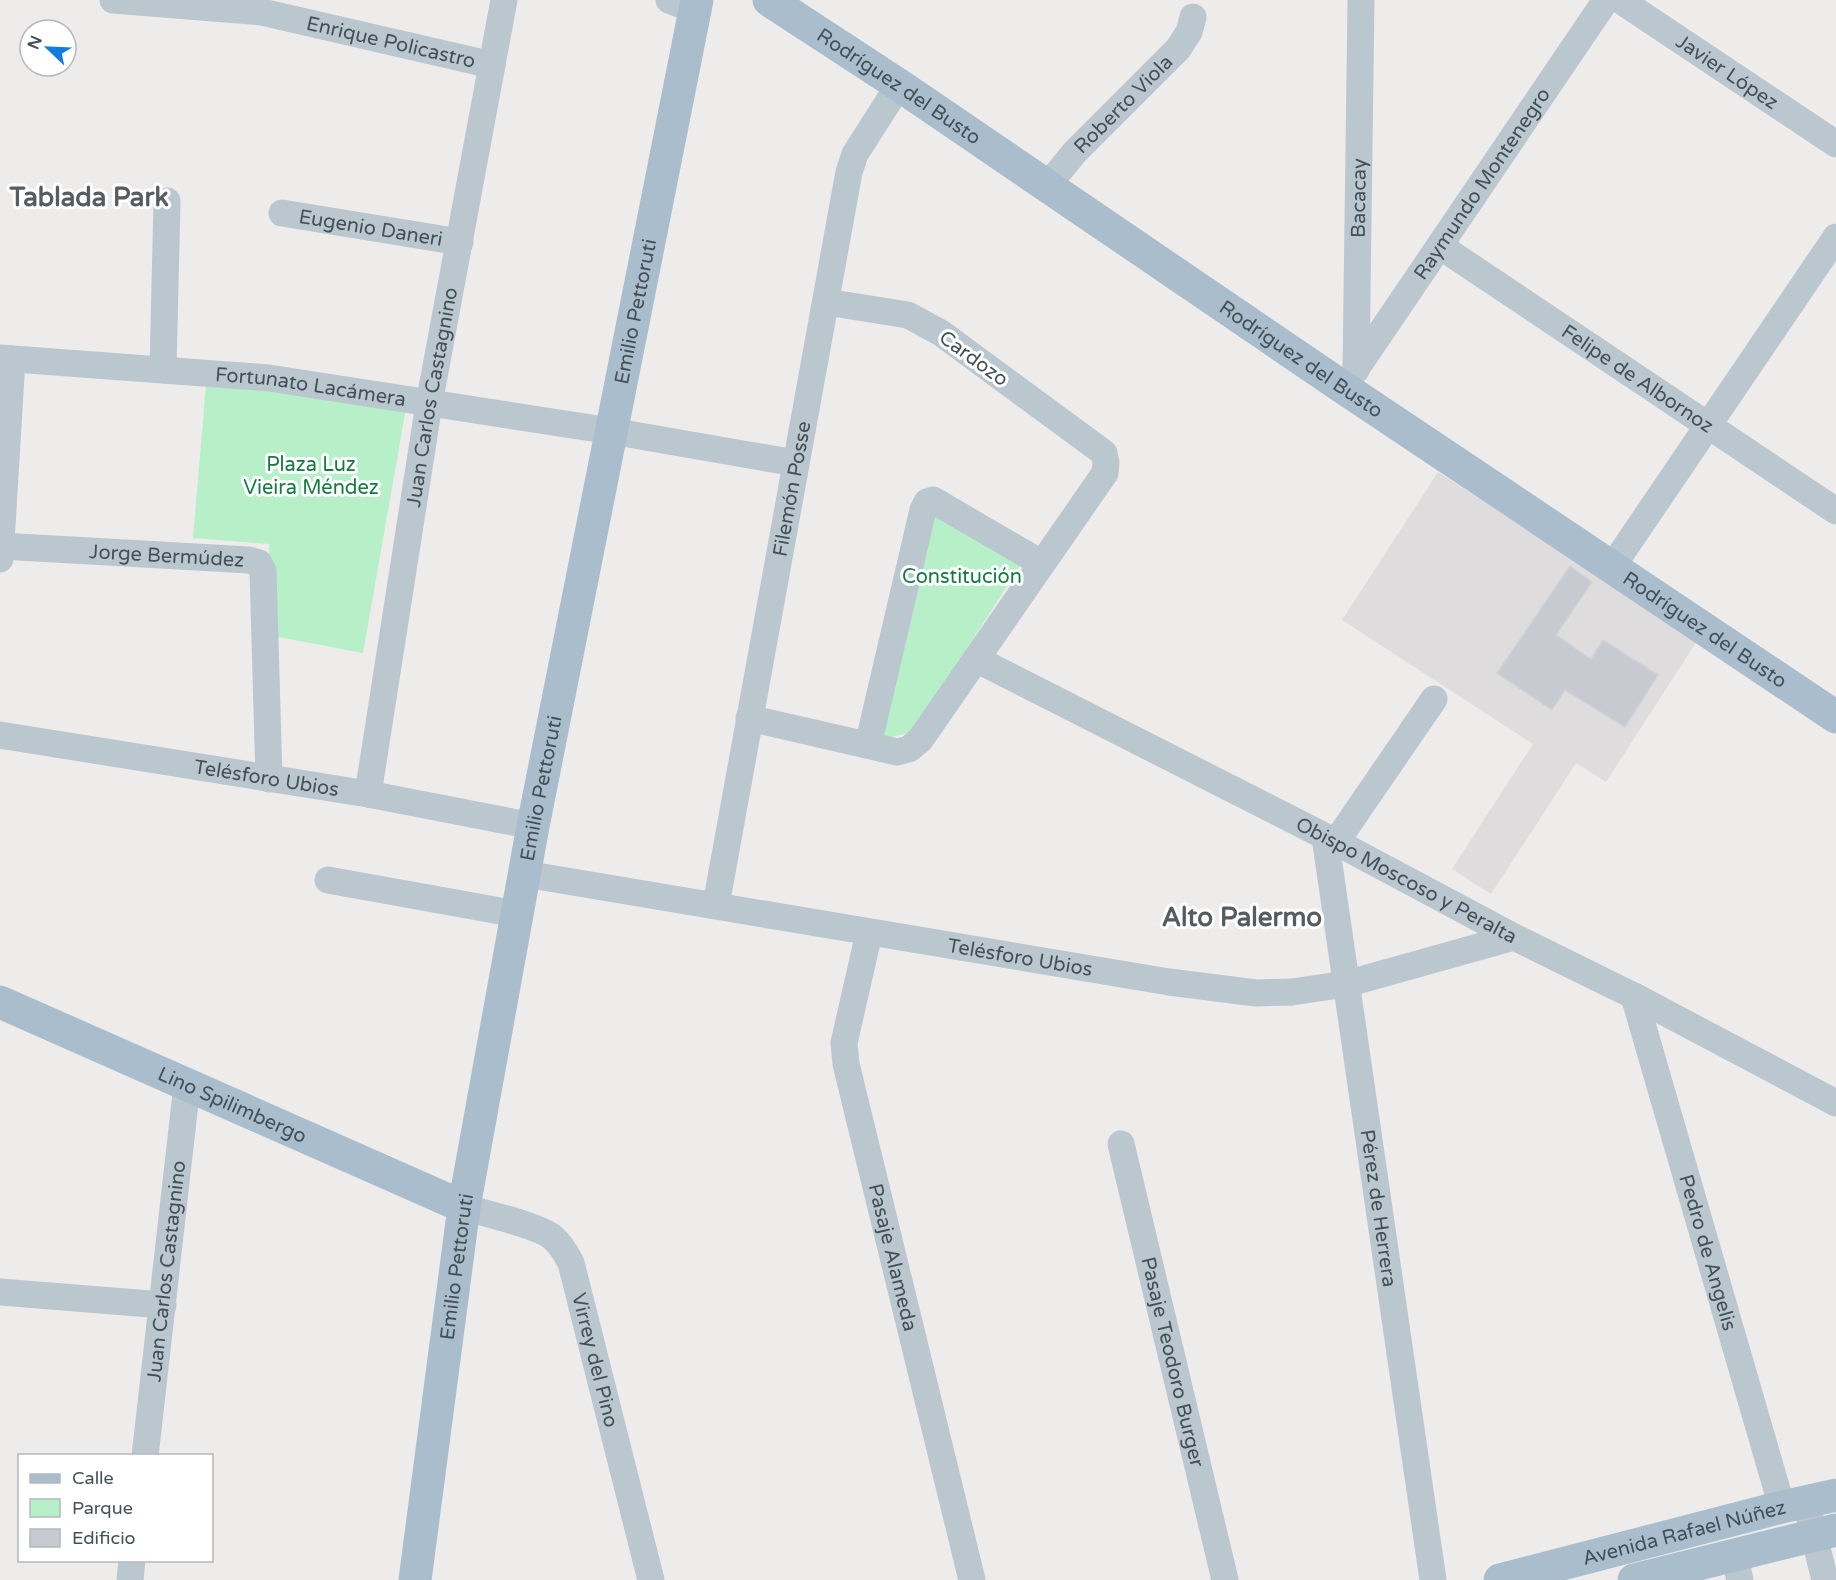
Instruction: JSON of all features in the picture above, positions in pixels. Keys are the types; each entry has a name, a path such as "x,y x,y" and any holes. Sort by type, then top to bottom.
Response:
{"main road":[{"name":"Rodríguez del Busto","path":"769,0 1047,186 1356,382 1612,567 1836,717"},
{"name":"Emilio Pettoruti","path":"415,1580 464,1207 533,826 611,431 687,3"},
{"name":"Lino Spilimbergo","path":"0,1002 464,1207"},
{"name":"Avenida Rafael Núñez","path":"1500,1580 1808,1501"},
{"name":"Avenida Rafael Núñez","path":"1634,1580 1737,1567 1825,1533"}],"street":[{"name":"Enrique Policastro","path":"112,0 262,6 492,65"},
{"name":"Juan Carlos Castagnino","path":"368,794 429,404 504,0"},
{"name":"Bacacay","path":"1356,382 1361,0"},
{"name":"Raymundo Montenegro","path":"1356,382 1440,246 1606,0"},
{"name":"Javier López","path":"1620,0 1836,144"},
{"name":"Roberto Viola","path":"1047,186 1075,152 1178,49 1189,32 1193,17"},
{"name":"Filemón Posse","path":"716,905 849,172 855,154 899,85"},
{"path":"163,370 167,201"},
{"name":"Eugenio Daneri","path":"282,213 460,242"},
{"path":"1612,567 1836,237"},
{"name":"Felipe de Albornoz","path":"1440,246 1836,511"},
{"name":"Cardozo","path":"826,302 908,315 933,328 1104,453 1105,472 1041,562"},
{"name":"Fortunato Lacámera","path":"6,359 269,378 611,431 795,464"},
{"path":"1,552 6,359"},
{"path":"749,718 897,752 909,748 920,740 1041,562 933,500 927,502 920,521 868,745"},
{"name":"Jorge Bermúdez","path":"1,552 249,560 259,563 263,571 269,779"},
{"name":"Obispo Moscoso y Peralta","path":"976,659 1330,839 1836,1103"},
{"path":"1330,839 1434,699"},
{"name":"Telésforo Ubios","path":"0,735 368,794 533,826"},
{"name":"Pérez de Herrera","path":"1330,839 1346,984 1433,1580"},
{"name":"Telésforo Ubios","path":"525,874 869,933 1217,989 1256,993 1292,992 1346,984 1514,937"},
{"path":"328,880 517,914"},
{"name":"Pasaje Alameda","path":"869,933 848,1016 844,1042 846,1064 972,1580"},
{"name":"Pedro de Angelis","path":"1634,996 1808,1501 1825,1533 1825,1580"},
{"name":"Juan Carlos Castagnino","path":"145,1454 187,1085"},
{"name":"Pasaje Teodoro Burger","path":"1121,1144 1225,1580"},
{"name":"Virrey del Pino","path":"464,1207 537,1230 550,1236 563,1247 571,1263 651,1580"},
{"path":"0,1292 163,1305"},
{"path":"130,1580 132,1562"}],"shaded area":[{"path":"1438,472 1697,641 1606,782 1576,763 1491,894 1452,869 1533,744 1342,620"}],"green space":[{"name":"Plaza Luz Vieira Méndez","path":"250,384 406,408 363,653 273,636 269,544 193,538 206,385"},
{"name":"Constitución","path":"933,510 1025,558 913,732 874,741"}],"building":[{"path":"1570,566 1592,582 1556,635 1591,659 1603,640 1658,675 1625,727 1565,690 1552,710 1497,673"}],"district":[{"name":"Tablada Park","path":"89,197"},
{"name":"Alto Palermo","path":"1242,917"}]}
